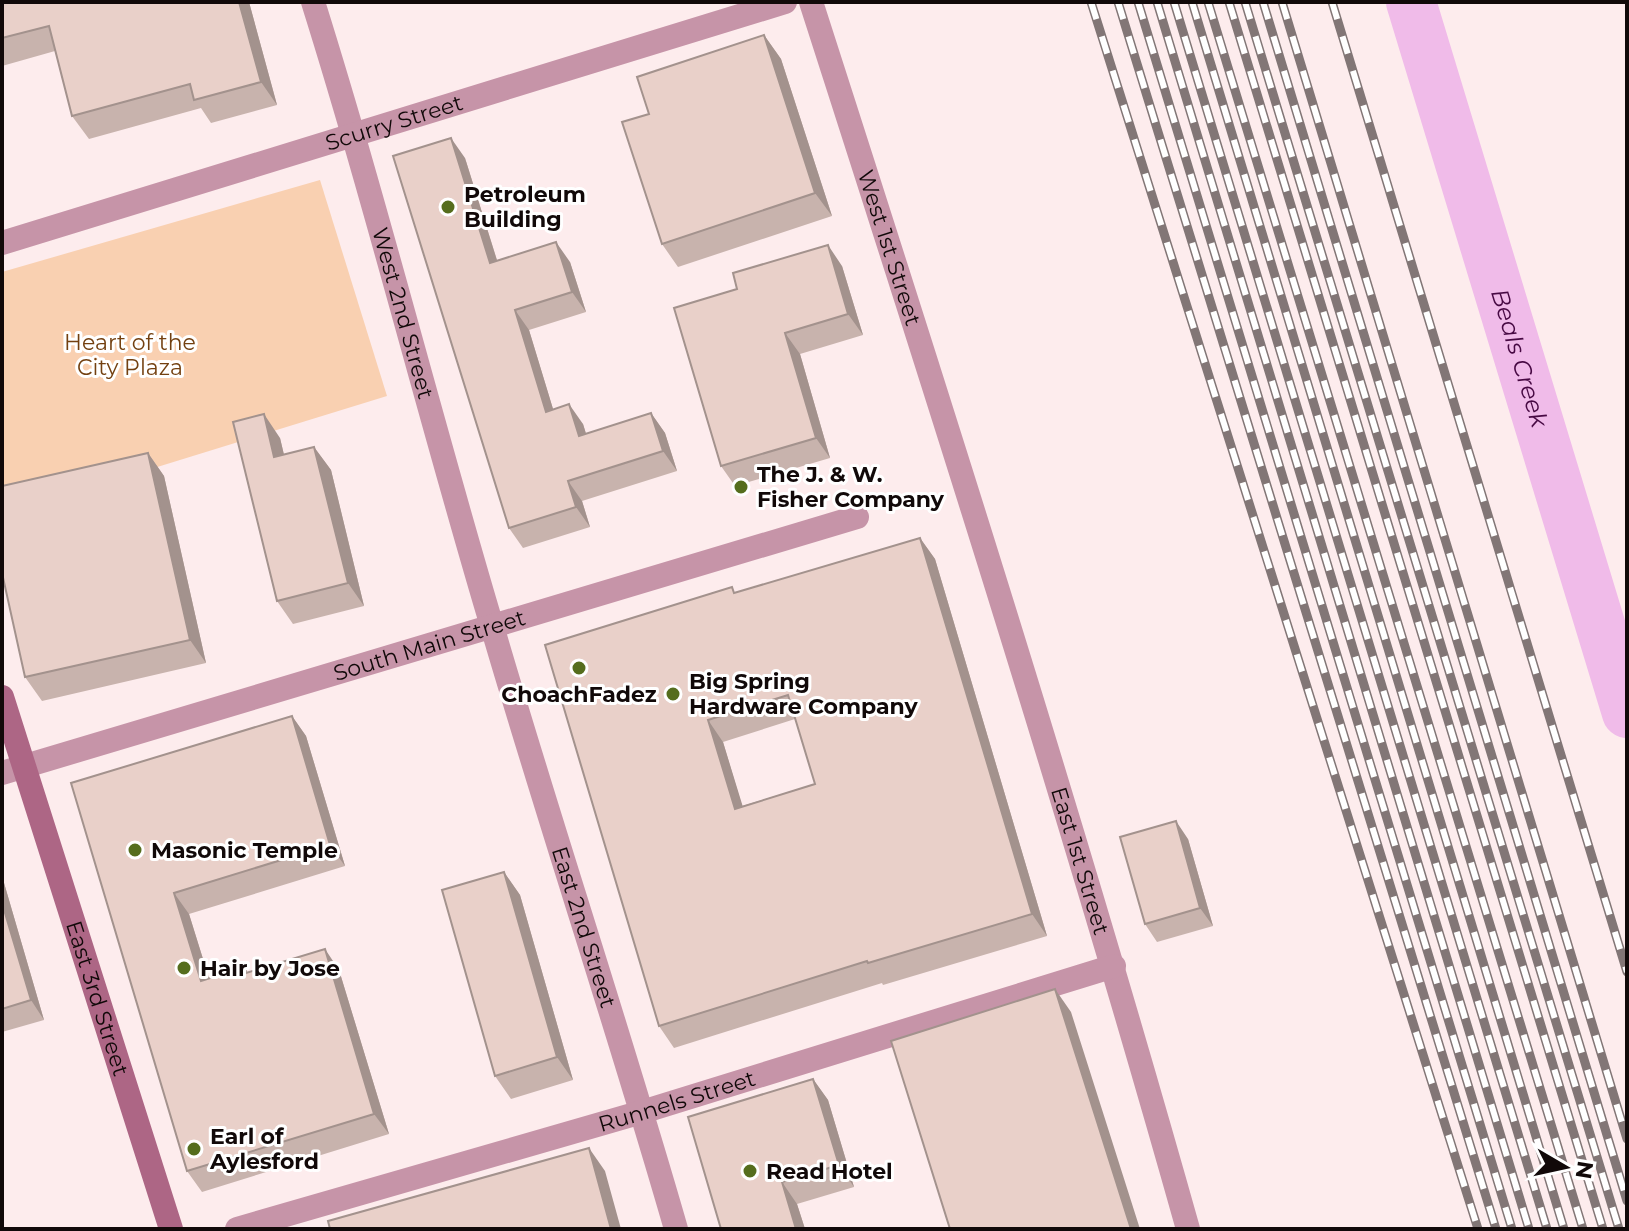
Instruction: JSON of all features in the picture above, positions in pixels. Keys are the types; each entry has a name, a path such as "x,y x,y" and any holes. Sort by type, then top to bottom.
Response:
{"main road":[{"name":"East 3rd Street","path":"2,697 13,770 171,1229"}],"street":[{"name":"West 2nd Street","path":"313,2 355,134 492,626"},
{"name":"Scurry Street","path":"2,243 785,2"},
{"name":"West 1st Street","path":"811,2 970,494"},
{"name":"East 1st Street","path":"970,494 1114,966 1188,1229"},
{"name":"South Main Street","path":"13,770 857,517"},
{"name":"East 2nd Street","path":"492,626 676,1229"},
{"name":"Runnels Street","path":"237,1229 642,1112 1114,966"}],"green space":[{"name":"Heart of the City Plaza","path":"320,180 387,396 2,515 2,272"}],"building":[{"path":"2,2 239,2 261,82 194,100 190,84 72,116 49,26 2,38"},
{"path":"764,35 815,193 662,244 622,122 649,114 637,77"},
{"path":"451,138 490,263 556,242 572,292 515,310 546,412 569,404 579,436 651,413 663,451 568,481 576,507 509,528 393,156"},
{"path":"828,245 848,314 785,333 816,438 721,466 674,308 737,289 733,273"},
{"path":"264,414 274,457 314,447 348,583 277,601 233,422"},
{"path":"148,453 190,640 25,677 2,573 2,486"},
{"path":"920,538 1032,914 867,961 659,1026 545,645 732,587 734,593","holes":["788,695 815,784 735,809 708,720"]},
{"path":"292,716 330,845 174,893 201,981 245,967 246,973 325,949 374,1114 187,1171 71,783"},
{"path":"1176,821 1200,908 1145,924 1120,837"},
{"path":"504,872 557,1057 495,1076 442,890"},
{"path":"2,903 31,1000 2,1009"},
{"path":"1055,989 1131,1229 950,1229 891,1041"},
{"path":"813,1079 839,1165 782,1182 796,1229 721,1229 688,1117"},
{"path":"589,1148 611,1229 330,1229 328,1221"}],"waterway":[{"name":"Beals Creek","path":"1411,2 1627,713"}],"railway":[{"path":"1091,2 1478,1229"},
{"path":"1118,2 1496,1229"},
{"path":"1138,2 1512,1229"},
{"path":"1157,2 1529,1229"},
{"path":"1174,2 1547,1229"},
{"path":"1192,2 1564,1229"},
{"path":"1208,2 1583,1229"},
{"path":"1229,2 1603,1229"},
{"path":"1245,2 1619,1229"},
{"path":"1263,2 1627,1201"},
{"path":"1282,2 1627,1139"},
{"path":"1332,2 1627,972"}],"place":[{"name":"Petroleum Building","path":"448,207"},
{"name":"The J. & W. Fisher Company","path":"741,487"},
{"name":"ChoachFadez","path":"579,668"},
{"name":"Big Spring Hardware Company","path":"673,694"},
{"name":"Masonic Temple","path":"135,850"},
{"name":"Hair by Jose","path":"184,968"},
{"name":"Earl of Aylesford","path":"194,1149"},
{"name":"Read Hotel","path":"750,1171"}]}
